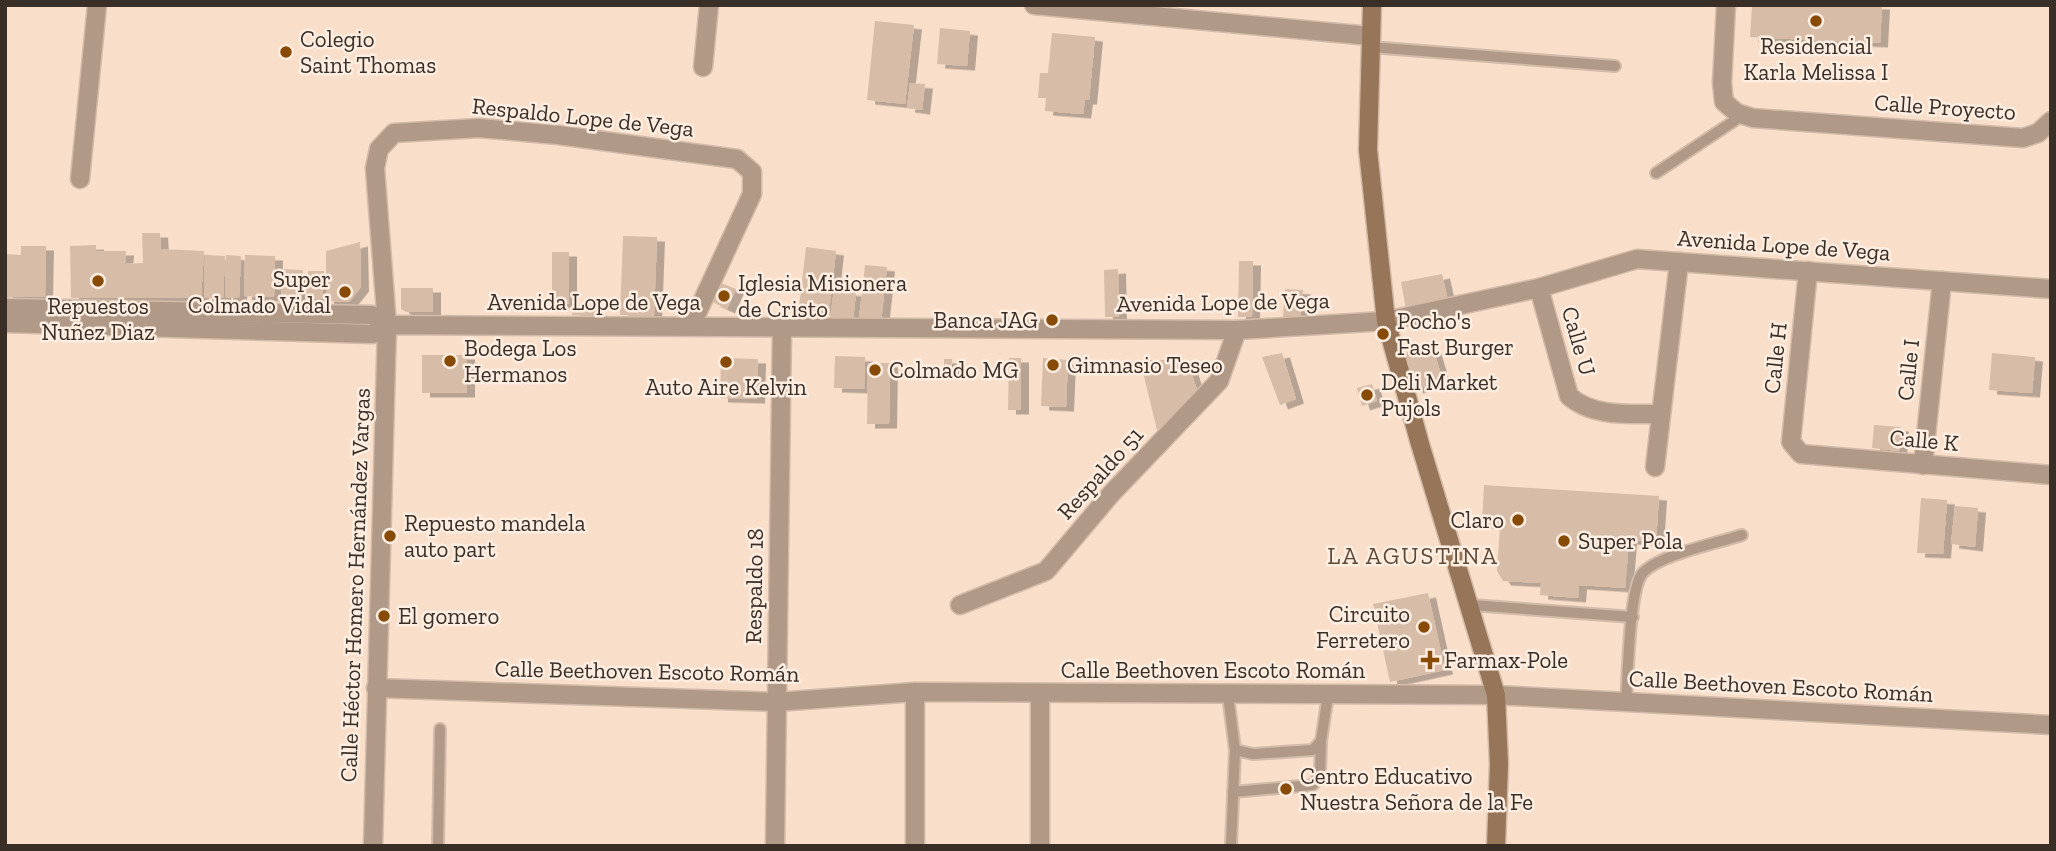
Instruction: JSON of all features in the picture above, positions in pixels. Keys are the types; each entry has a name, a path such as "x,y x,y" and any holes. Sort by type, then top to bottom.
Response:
{"main road":[{"path":"1372,5 1368,150 1386,321 1496,695 1499,764 1496,846"}],"street":[{"path":"80,179 97,5"},
{"path":"704,67 709,5"},
{"path":"1034,5 1096,8 1370,42"},
{"path":"1726,5 1721,83 1724,103 1743,115"},
{"name":"Calle Proyecto","path":"1743,115 2023,138 2038,133 2051,121"},
{"name":"Respaldo Lope de Vega","path":"387,326 375,168 379,149 394,133 479,128 558,135 737,159 751,172 752,194 691,326"},
{"name":"Avenida Lope de Vega","path":"5,323 373,334 387,326 1237,330 1386,321 1539,288 1637,259 2051,289"},
{"path":"1655,467 1659,414 1679,262"},
{"name":"Calle H","path":"1794,449 1791,442 1808,271"},
{"name":"Calle I","path":"1923,465 1942,281"},
{"name":"Calle U","path":"1539,288 1569,396 1580,406 1593,410 1659,414"},
{"name":"Avenida Lope de Vega","path":"5,308 372,315 387,326"},
{"name":"Calle Héctor Homero Hernández Vargas","path":"373,846 387,326"},
{"name":"Respaldo 18","path":"775,846 782,327"},
{"name":"Respaldo 51","path":"960,605 1046,571 1111,494 1219,381 1237,330"},
{"name":"Calle K","path":"1794,449 1801,454 2051,475"},
{"name":"Calle Beethoven Escoto Román","path":"376,688 776,702 915,692 1040,695 1496,695 2051,725"},
{"path":"915,692 915,846"},
{"path":"1040,695 1040,846"}],"lane":[{"path":"1370,42 1615,66"},
{"path":"1656,173 1743,115"},
{"path":"1626,702 1633,617 1641,575 1655,563 1742,535"},
{"path":"1471,605 1633,617"},
{"path":"1228,695 1235,750 1231,846"},
{"path":"1233,792 1313,785 1320,775 1321,741 1328,695"},
{"path":"438,846 440,729"},
{"path":"1235,750 1253,754 1313,750 1321,741"}],"building":[{"name":"Residencial Karla Melissa I","path":"1752,5 1882,5 1880,43 1750,37"},
{"path":"875,21 914,25 905,104 867,100"},
{"path":"940,28 970,31 967,66 937,64"},
{"path":"1052,33 1095,37 1089,100 1085,100 1083,114 1045,111 1046,98 1038,98 1040,73 1048,73"},
{"path":"910,83 925,84 922,110 907,108"},
{"path":"142,233 160,233 161,249 204,251 201,298 71,298 70,246 96,245 96,251 126,251 125,264 143,263"},
{"path":"623,236 657,237 654,316 620,315"},
{"path":"360,242 361,287 349,302 326,301 326,251"},
{"path":"21,246 46,246 45,297 5,297 5,254 21,255"},
{"path":"806,247 836,251 829,312 799,308"},
{"path":"552,252 569,252 569,304 552,304"},
{"path":"205,255 225,256 223,298 204,298"},
{"path":"226,255 241,256 239,298 225,297"},
{"path":"245,255 275,256 274,297 244,296"},
{"path":"1239,261 1253,261 1252,317 1238,317"},
{"path":"865,265 887,267 881,322 859,319"},
{"path":"283,269 303,270 301,298 281,297"},
{"path":"1118,269 1119,317 1105,317 1104,270"},
{"path":"308,271 324,271 322,299 306,298"},
{"path":"1442,274 1448,301 1406,309 1401,282"},
{"name":"Iglesia Misionera de Cristo","path":"721,283 736,289 727,309 712,302"},
{"path":"401,288 433,288 433,312 406,312 401,309"},
{"path":"1285,289 1303,290 1300,318 1283,317"},
{"path":"834,290 856,292 853,321 830,319"},
{"path":"572,305 596,305 596,316 572,315"},
{"path":"1432,345 1443,381 1415,389 1404,353"},
{"path":"1282,353 1296,399 1280,405 1262,357"},
{"path":"1992,353 2035,357 2032,393 1989,390"},
{"path":"422,355 467,355 467,393 422,393"},
{"path":"835,356 865,357 864,389 834,388"},
{"path":"721,358 758,359 757,399 720,398"},
{"path":"1009,358 1021,358 1021,410 1008,410"},
{"path":"1043,358 1068,360 1066,407 1041,406"},
{"path":"944,359 952,359 951,371 944,371"},
{"path":"1140,360 1187,360 1199,396 1157,430"},
{"path":"868,363 890,363 889,424 867,424"},
{"name":"Deli Market Pujols","path":"1372,384 1377,401 1362,406 1357,388"},
{"path":"1874,425 1901,427 1899,451 1872,448"},
{"name":"Super Pola","path":"1484,485 1659,496 1656,542 1629,540 1625,588 1579,585 1578,598 1540,595 1541,583 1503,581 1497,571 1500,526 1482,524"},
{"path":"1921,498 1947,500 1943,554 1917,553"},
{"path":"1955,506 1978,508 1975,547 1951,544"},
{"path":"1428,593 1445,670 1390,682 1373,604"}],"place":[{"name":"Residencial Karla Melissa I","path":"1816,21"},
{"name":"Colegio Saint Thomas","path":"286,52"},
{"name":"Repuestos Nuñez Diaz","path":"98,281"},
{"name":"Super Colmado Vidal","path":"345,292"},
{"name":"Iglesia Misionera de Cristo","path":"724,296"},
{"name":"Banca JAG","path":"1052,320"},
{"name":"Pocho's Fast Burger","path":"1383,334"},
{"name":"Bodega Los Hermanos","path":"450,361"},
{"name":"Auto Aire Kelvin","path":"726,362"},
{"name":"Gimnasio Teseo","path":"1053,365"},
{"name":"Colmado MG","path":"875,370"},
{"name":"Deli Market Pujols","path":"1367,395"},
{"name":"Claro","path":"1518,520"},
{"name":"Repuesto mandela auto part","path":"390,536"},
{"name":"Super Pola","path":"1564,541"},
{"name":"El gomero","path":"384,616"},
{"name":"Circuito Ferretero","path":"1424,627"},
{"name":"Farmax-Pole","path":"1430,660"},
{"name":"Centro Educativo Nuestra Señora de la Fe","path":"1286,789"}],"district":[{"name":"LA AGUSTINA","path":"1413,556"}]}
